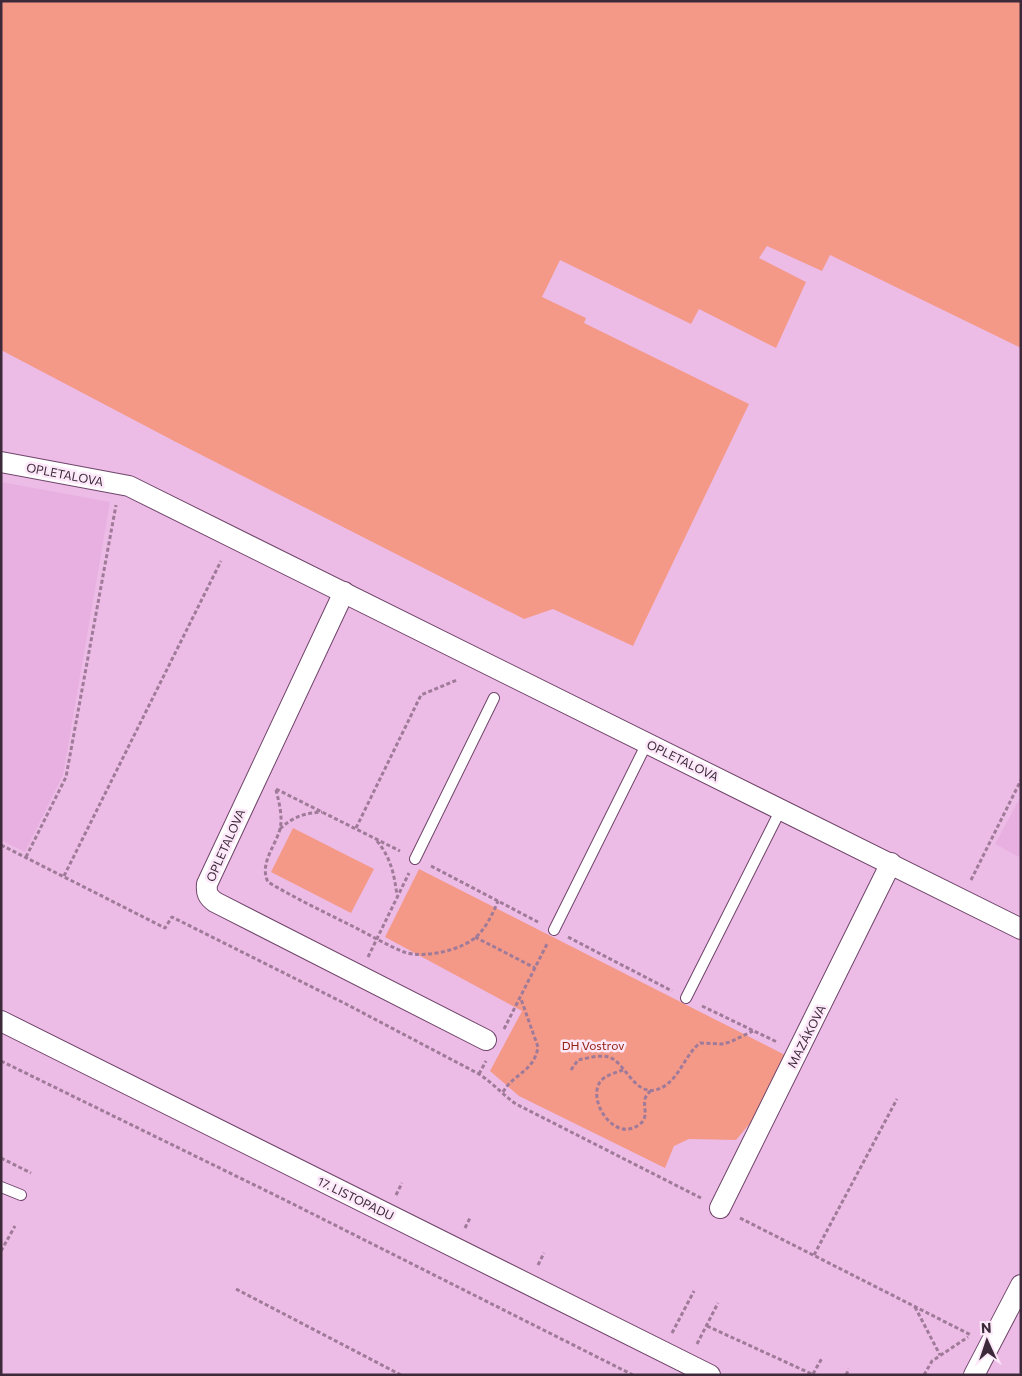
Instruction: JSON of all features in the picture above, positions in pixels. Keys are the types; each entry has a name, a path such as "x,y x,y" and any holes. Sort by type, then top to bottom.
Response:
{"street":[{"name":"OPLETALOVA","path":"1,462 129,486 1021,929"},
{"name":"OPLETALOVA","path":"344,592 207,884 206,891 209,898 492,1043"},
{"name":"MAZÁKOVA","path":"720,1208 891,863"},
{"name":"17. LISTOPADU","path":"1,1022 710,1375"},
{"path":"974,1375 1021,1285"}],"lane":[{"path":"416,858 494,698"},
{"path":"554,930 648,743"},
{"path":"686,998 781,809"},
{"path":"1,1187 20,1195"}],"path":[{"path":"26,857 66,777 117,500"},
{"path":"64,876 221,561"},
{"path":"356,828 421,695 457,680"},
{"path":"256,779 416,858 686,998 797,1052"},
{"path":"962,899 1021,780"},
{"path":"276,789 281,819 280,830 266,864 268,882 377,938 405,952 420,955 443,952 464,945 475,938 488,922 498,901"},
{"path":"280,830 297,817 322,812"},
{"path":"375,839 385,851 391,863 397,896"},
{"path":"1,845 165,928 172,917 346,1004 480,1074 492,1082 516,1104 990,1345"},
{"path":"346,1004 416,858"},
{"path":"480,1074 492,1043 521,998 554,930"},
{"path":"475,938 535,968"},
{"path":"503,1092 508,1083 527,1070 536,1055 538,1047 521,998"},
{"path":"623,1070 606,1077 597,1087 600,1108 606,1119 612,1125 630,1128 639,1125 644,1119 646,1097 652,1090 665,1086 675,1076 700,1043 722,1044 754,1031"},
{"path":"571,1070 578,1060 612,1058 641,1087 652,1090"},
{"path":"1,1061 309,1212 633,1375"},
{"path":"814,1255 897,1099"},
{"path":"1,1158 31,1173"},
{"path":"1,1251 15,1226"},
{"path":"236,1289 401,1375"},
{"path":"672,1334 694,1290"},
{"path":"695,1348 718,1304"},
{"path":"914,1307 940,1355"},
{"path":"707,1326 813,1375 822,1358"},
{"path":"924,1375 932,1361 970,1335"},
{"path":"846,1375 849,1369"}],"shaded area":[{"path":"1,482 110,502 63,775 25,852 1,840"},
{"path":"1021,796 1021,858 995,844"}],"green space":[{"path":"1,1 1021,1 1021,348 830,255 822,271 767,246 759,258 806,282 776,348 699,309 691,324 560,260 542,297 586,318 584,323 749,404 633,646 553,609 524,619 174,441 1,350"},
{"path":"293,828 374,869 351,913 271,872"},
{"name":"DH Vostrov","path":"419,869 785,1055 757,1115 736,1140 689,1139 674,1146 665,1168 519,1096 490,1071 522,1011 385,937"}]}
